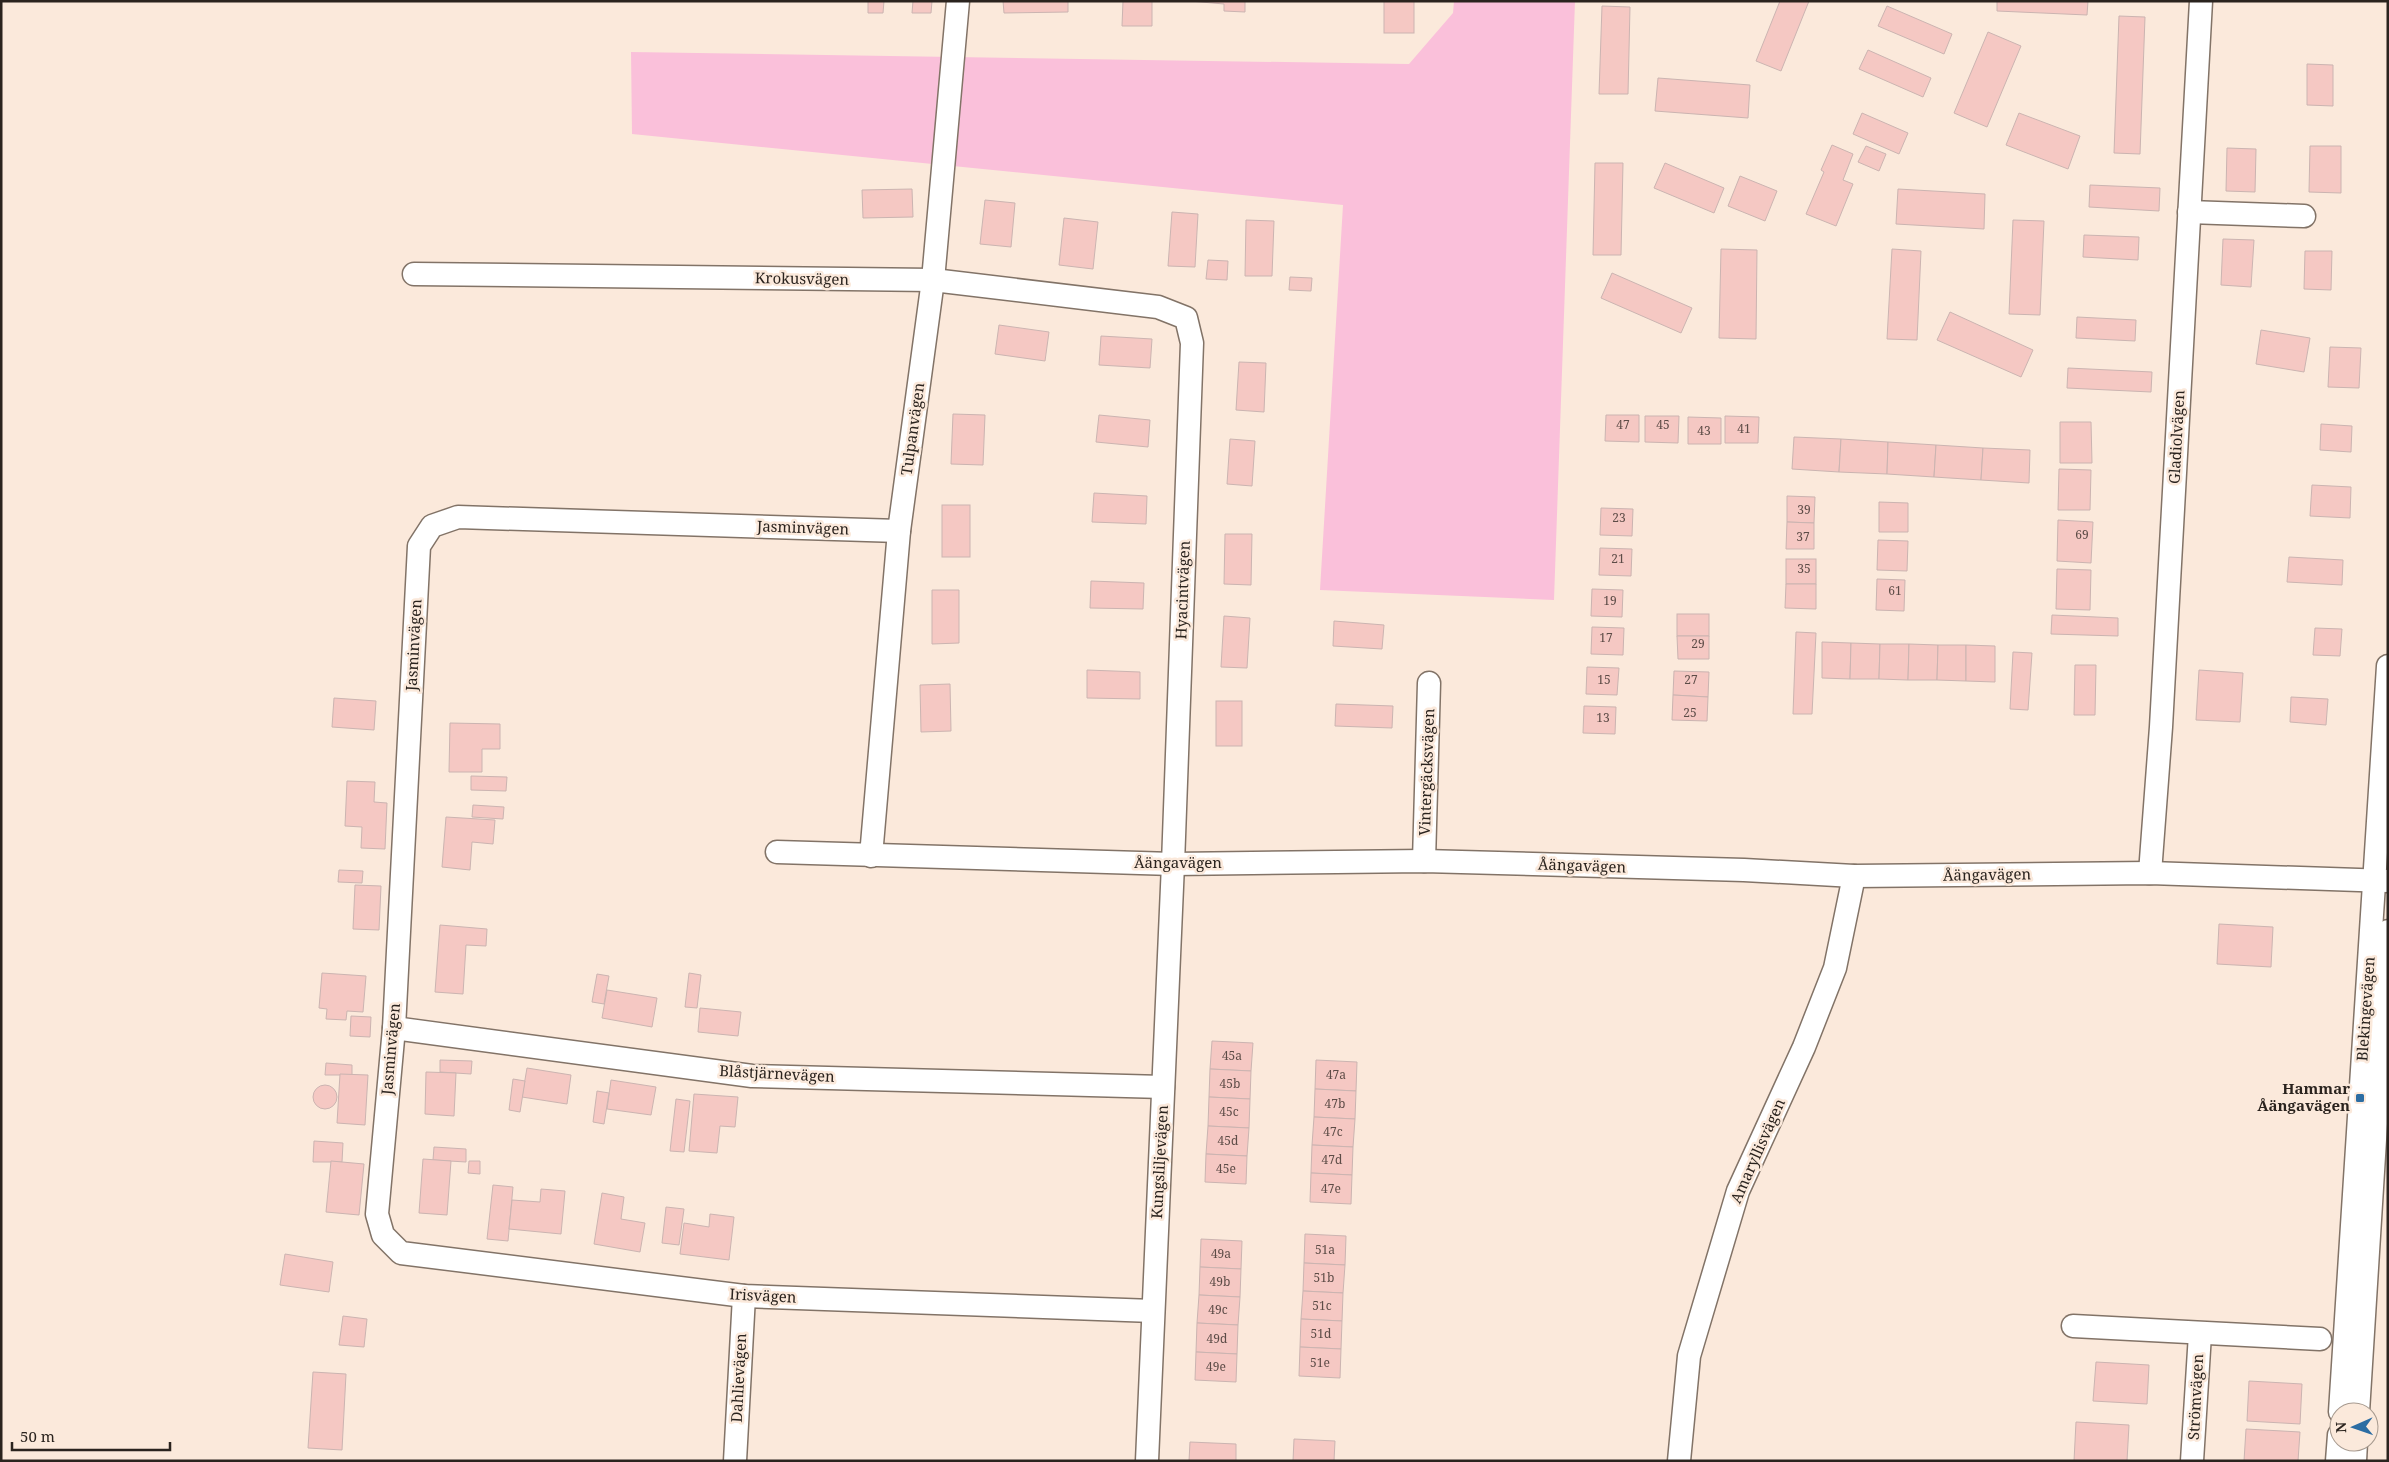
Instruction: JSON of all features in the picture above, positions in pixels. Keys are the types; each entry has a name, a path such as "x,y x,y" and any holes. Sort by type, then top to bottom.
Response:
{"street":[{"name":"Tulpanvägen","path":"871,856 899,532 933,280 958,1"},
{"name":"Gladiolvägen","path":"2150,873 2161,726 2201,1"},
{"path":"2189,212 2304,216"},
{"name":"Krokusvägen","path":"414,274 933,280 1158,307 1186,318"},
{"name":"Hyacintvägen","path":"1174,864 1192,343 1186,318"},
{"name":"Jasminvägen","path":"383,1235 377,1214 394,1028 420,546 432,526 458,517 899,532"},
{"name":"Blekingevägen","path":"2341,1402 2381,881 2388,666"},
{"name":"Vintergäcksvägen","path":"1424,861 1429,683"},
{"name":"Åängavägen","path":"777,852 1174,864 1424,861 1735,870 1854,876 2150,873 2381,881"},
{"name":"Kungsliljevägen","path":"1147,1461 1174,864"},
{"name":"Amaryllisvägen","path":"1679,1461 1689,1356 1738,1191 1804,1047 1835,968 1854,876"},
{"name":"Blekingevägen","path":"2359,1402 2388,931"},
{"name":"Blåstjärnevägen","path":"394,1028 752,1076 1163,1087"},
{"name":"Irisvägen","path":"383,1235 401,1253 744,1296 1153,1311"},
{"name":"Dahlievägen","path":"735,1461 744,1296"},
{"name":"Strömvägen","path":"2073,1326 2320,1339"},
{"name":"Strömvägen","path":"2192,1461 2200,1334"}],"shaded area":[{"path":"1454,1 1575,1 1554,600 1320,590 1343,205 632,134 631,52 1409,64 1453,13"}],"building":[{"path":"868,1 884,1 883,13 868,13"},
{"path":"913,1 932,1 931,13 912,13"},
{"path":"1003,1 1068,1 1068,12 1004,13"},
{"path":"1123,1 1152,1 1152,26 1122,26"},
{"path":"1190,1 1245,1 1245,12 1224,11 1224,4"},
{"path":"1384,1 1414,1 1414,33 1384,33"},
{"path":"1780,1 1809,1 1781,71 1756,61"},
{"path":"1997,1 2088,1 2087,15 1997,11"},
{"path":"1602,6 1630,7 1628,94 1599,94"},
{"path":"1887,6 1952,34 1944,54 1878,26"},
{"path":"2119,16 2145,17 2140,154 2114,153"},
{"path":"1988,32 2021,46 1987,127 1954,113"},
{"path":"1868,50 1931,78 1923,97 1859,69"},
{"path":"2307,64 2333,65 2333,106 2307,105"},
{"path":"1658,78 1750,85 1748,118 1655,111"},
{"path":"1862,113 1908,133 1899,154 1853,134"},
{"path":"2019,113 2080,136 2068,169 2006,145"},
{"path":"1832,145 1853,154 1843,180 1853,184 1836,226 1806,214 1824,172 1821,170"},
{"path":"1866,146 1886,154 1879,171 1858,162"},
{"path":"2310,146 2341,146 2341,193 2309,192"},
{"path":"2227,148 2256,149 2255,192 2226,191"},
{"path":"1595,163 1623,163 1621,255 1593,255"},
{"path":"1665,163 1724,188 1714,213 1654,188"},
{"path":"1740,176 1777,191 1765,221 1728,206"},
{"path":"2090,185 2160,188 2159,211 2089,207"},
{"path":"912,189 913,217 863,218 862,190"},
{"path":"1898,189 1985,194 1984,229 1896,224"},
{"path":"985,200 1015,203 1011,247 980,244"},
{"path":"1172,212 1198,214 1195,267 1168,266"},
{"path":"1064,218 1098,222 1093,269 1059,265"},
{"path":"1246,220 1274,221 1272,276 1245,276"},
{"path":"2013,220 2044,221 2040,315 2009,314"},
{"path":"2084,235 2139,237 2138,260 2083,257"},
{"path":"2223,239 2254,240 2251,287 2221,285"},
{"path":"1721,249 1757,250 1756,339 1719,338"},
{"path":"1892,249 1921,251 1917,340 1887,339"},
{"path":"2305,251 2332,251 2331,290 2304,289"},
{"path":"1208,260 1228,261 1227,280 1206,279"},
{"path":"1612,273 1692,308 1681,333 1601,298"},
{"path":"1290,277 1312,278 1311,291 1289,290"},
{"path":"1950,312 2033,350 2021,377 1937,340"},
{"path":"2077,317 2136,320 2135,341 2076,338"},
{"path":"999,325 1049,332 1045,361 995,354"},
{"path":"2261,330 2310,338 2304,372 2256,364"},
{"path":"1101,336 1152,339 1150,368 1099,365"},
{"path":"2330,347 2361,348 2359,388 2328,387"},
{"path":"1239,362 1266,363 1264,412 1236,410"},
{"path":"2068,368 2152,372 2151,392 2067,388"},
{"path":"953,414 985,415 983,465 951,464"},
{"path":"1099,415 1150,420 1148,447 1096,442"},
{"path":"1606,415 1639,415 1639,442 1605,441"},
{"path":"1645,416 1679,416 1678,443 1645,442"},
{"path":"1725,416 1759,417 1758,443 1725,443"},
{"path":"1688,417 1721,418 1721,444 1688,444"},
{"path":"2060,422 2091,422 2092,463 2060,463"},
{"path":"2321,424 2352,426 2351,452 2320,450"},
{"path":"1794,437 1841,439 1839,472 1792,469"},
{"path":"1230,439 1255,441 1252,486 1227,484"},
{"path":"1841,439 1888,442 1887,474 1839,472"},
{"path":"1888,442 1936,445 1934,477 1887,474"},
{"path":"1936,445 1983,448 1981,480 1934,477"},
{"path":"1983,448 2030,450 2029,483 1981,480"},
{"path":"2059,469 2091,470 2090,510 2058,510"},
{"path":"2312,485 2351,487 2350,518 2310,516"},
{"path":"1094,493 1147,496 1146,524 1092,522"},
{"path":"1787,496 1815,497 1814,523 1787,522"},
{"path":"1879,502 1908,503 1908,532 1879,532"},
{"path":"942,505 970,505 970,557 942,557"},
{"path":"1601,508 1633,509 1632,536 1600,535"},
{"path":"2058,520 2093,522 2091,563 2057,561"},
{"path":"1787,522 1814,523 1814,549 1786,549"},
{"path":"1225,534 1252,534 1251,585 1224,584"},
{"path":"1878,540 1908,541 1907,571 1877,570"},
{"path":"1600,548 1632,549 1631,576 1599,575"},
{"path":"2289,557 2343,560 2342,585 2287,582"},
{"path":"1786,559 1816,559 1816,584 1786,584"},
{"path":"2057,569 2091,570 2090,610 2056,609"},
{"path":"1877,579 1905,580 1904,611 1876,610"},
{"path":"1091,581 1144,583 1143,609 1090,608"},
{"path":"1786,584 1816,584 1816,609 1785,608"},
{"path":"1592,589 1623,590 1622,617 1591,616"},
{"path":"932,590 959,590 959,643 932,644"},
{"path":"1677,614 1709,614 1709,636 1677,636"},
{"path":"2052,615 2118,618 2118,636 2051,634"},
{"path":"1224,616 1250,618 1247,668 1221,667"},
{"path":"1334,621 1384,625 1382,649 1333,646"},
{"path":"1592,627 1624,628 1623,655 1591,654"},
{"path":"2315,628 2342,629 2340,656 2313,655"},
{"path":"1796,632 1816,633 1812,714 1793,714"},
{"path":"1677,636 1709,636 1709,659 1678,659"},
{"path":"1822,642 1851,643 1850,679 1822,678"},
{"path":"1851,643 1880,644 1879,679 1850,679"},
{"path":"1880,644 1909,644 1908,680 1879,679"},
{"path":"1909,644 1938,645 1937,680 1908,680"},
{"path":"1938,645 1966,645 1966,681 1937,680"},
{"path":"1966,645 1995,646 1995,682 1966,681"},
{"path":"2013,652 2032,653 2028,710 2010,709"},
{"path":"2075,665 2096,665 2095,715 2074,715"},
{"path":"1587,667 1619,668 1617,695 1586,694"},
{"path":"1087,670 1140,672 1140,699 1087,698"},
{"path":"2199,670 2243,673 2240,722 2196,720"},
{"path":"1674,671 1709,672 1708,697 1673,695"},
{"path":"950,684 951,731 921,732 920,685"},
{"path":"1673,695 1708,697 1707,721 1672,720"},
{"path":"2291,697 2328,699 2326,725 2290,722"},
{"path":"334,698 376,701 374,730 332,727"},
{"path":"1216,701 1242,701 1242,746 1216,746"},
{"path":"1336,704 1393,706 1392,728 1335,726"},
{"path":"1584,706 1616,707 1615,734 1583,733"},
{"path":"450,723 500,724 500,749 482,749 482,772 449,772"},
{"path":"471,776 507,777 506,791 471,790"},
{"path":"347,781 375,782 374,802 387,803 385,849 361,848 362,827 345,826"},
{"path":"473,805 504,807 503,819 472,817"},
{"path":"446,817 495,820 493,844 472,842 470,870 442,867"},
{"path":"339,870 363,871 362,883 338,882"},
{"path":"355,885 381,886 379,930 353,929"},
{"path":"2219,924 2273,927 2271,967 2217,964"},
{"path":"440,925 487,929 486,946 466,945 463,994 435,992"},
{"path":"322,973 366,976 363,1012 347,1011 346,1020 326,1019 327,1009 319,1008"},
{"path":"689,973 701,975 697,1008 685,1007"},
{"path":"597,974 609,976 604,1004 592,1002"},
{"path":"607,990 657,998 652,1027 602,1018"},
{"path":"700,1008 741,1012 738,1036 698,1032"},
{"path":"351,1016 371,1017 370,1037 350,1036"},
{"path":"1212,1041 1253,1043 1251,1071 1210,1069"},
{"path":"440,1060 472,1061 471,1074 440,1072"},
{"path":"1316,1060 1357,1062 1356,1091 1315,1089"},
{"path":"326,1063 352,1065 352,1075 325,1075"},
{"path":"527,1068 571,1075 567,1104 522,1097"},
{"path":"1210,1069 1251,1071 1250,1099 1209,1097"},
{"path":"426,1072 456,1073 454,1116 425,1114"},
{"path":"340,1074 368,1075 365,1125 337,1123"},
{"path":"513,1079 525,1081 520,1112 509,1110"},
{"path":"611,1080 656,1087 651,1115 607,1109"},
{"path":"325,1085 334,1088 337,1097 334,1106 325,1109 316,1106 313,1097 316,1088"},
{"path":"1315,1089 1356,1091 1355,1119 1314,1117"},
{"path":"597,1091 609,1093 604,1124 593,1122"},
{"path":"694,1094 738,1097 735,1127 720,1126 717,1153 689,1151"},
{"path":"1209,1097 1250,1099 1249,1128 1208,1126"},
{"path":"676,1099 690,1101 684,1152 670,1151"},
{"path":"1314,1117 1355,1119 1353,1147 1312,1145"},
{"path":"1208,1126 1249,1128 1247,1156 1206,1154"},
{"path":"314,1141 343,1143 342,1162 313,1162"},
{"path":"1312,1145 1353,1147 1352,1175 1311,1173"},
{"path":"434,1147 466,1149 466,1162 433,1160"},
{"path":"1206,1154 1247,1156 1246,1184 1205,1182"},
{"path":"423,1159 451,1161 447,1215 419,1213"},
{"path":"331,1161 364,1164 359,1215 326,1212"},
{"path":"469,1161 480,1161 480,1174 468,1173"},
{"path":"1311,1173 1352,1175 1351,1204 1310,1202"},
{"path":"493,1185 513,1187 508,1241 487,1239"},
{"path":"541,1189 565,1191 561,1234 509,1229 512,1200 540,1202"},
{"path":"602,1193 624,1197 621,1219 645,1223 640,1252 594,1244"},
{"path":"666,1207 684,1209 679,1245 662,1243"},
{"path":"710,1214 734,1217 729,1260 680,1254 684,1223 709,1227"},
{"path":"1305,1234 1346,1236 1345,1265 1304,1263"},
{"path":"1201,1239 1242,1241 1241,1269 1200,1267"},
{"path":"285,1254 333,1262 329,1292 280,1285"},
{"path":"1304,1263 1345,1265 1343,1293 1303,1291"},
{"path":"1200,1267 1241,1269 1240,1297 1199,1295"},
{"path":"1303,1291 1343,1293 1342,1321 1301,1319"},
{"path":"1199,1295 1240,1297 1238,1325 1197,1323"},
{"path":"343,1316 367,1319 364,1347 339,1345"},
{"path":"1301,1319 1342,1321 1341,1349 1300,1347"},
{"path":"1197,1323 1238,1325 1237,1354 1196,1352"},
{"path":"1300,1347 1341,1349 1340,1378 1299,1376"},
{"path":"1196,1352 1237,1354 1236,1382 1195,1380"},
{"path":"2096,1362 2149,1365 2147,1404 2093,1401"},
{"path":"313,1372 346,1374 342,1450 308,1448"},
{"path":"2249,1381 2302,1384 2300,1424 2247,1421"},
{"path":"2076,1422 2129,1425 2127,1461 2074,1461"},
{"path":"2246,1429 2300,1432 2298,1461 2244,1461"},
{"path":"1294,1439 1335,1441 1334,1461 1293,1461"},
{"path":"1190,1442 1236,1444 1236,1461 1189,1461"}],"place":[{"name":"Hammar Åängavägen","path":"2360,1098"}]}
